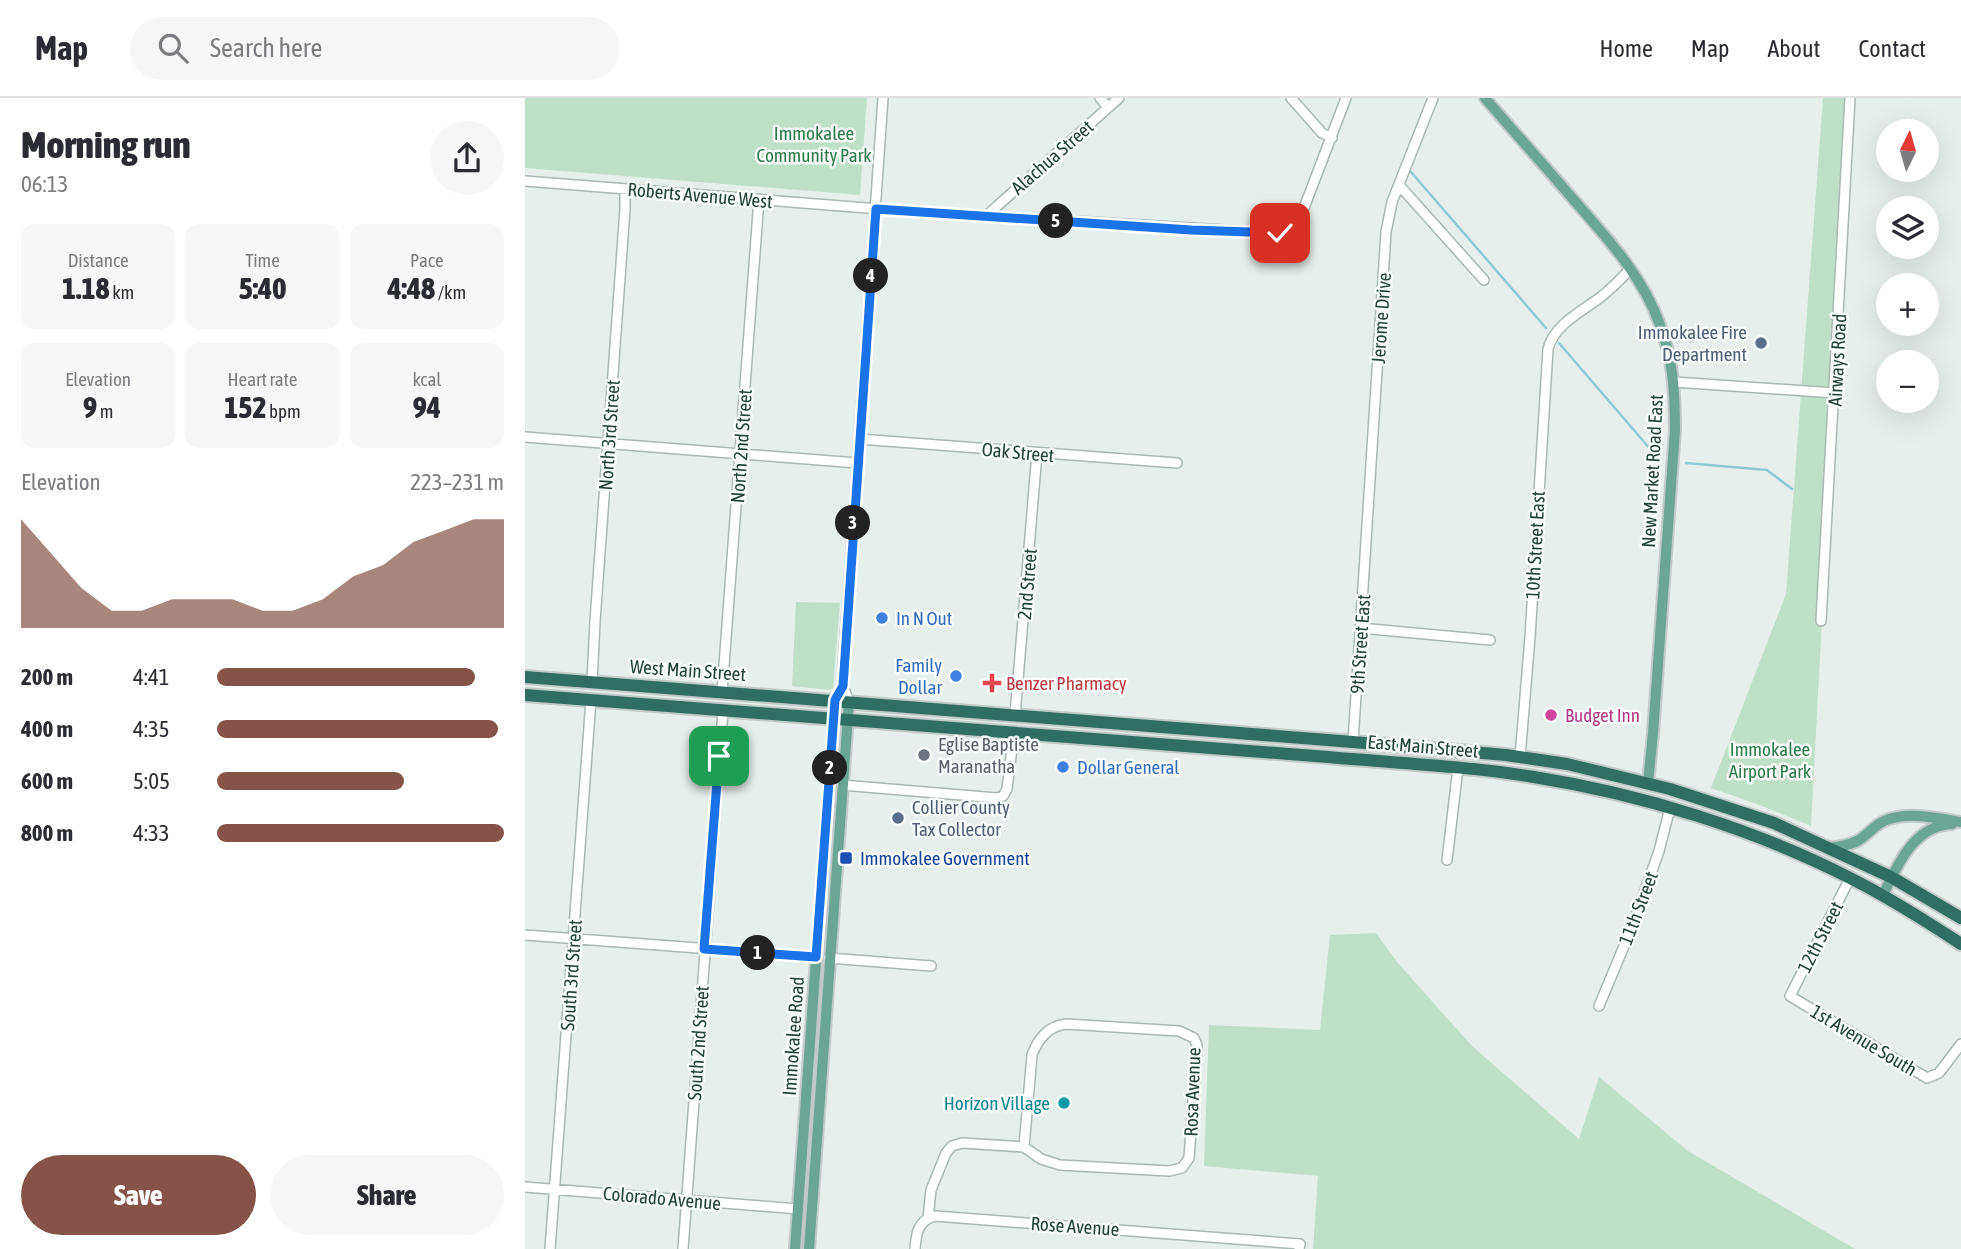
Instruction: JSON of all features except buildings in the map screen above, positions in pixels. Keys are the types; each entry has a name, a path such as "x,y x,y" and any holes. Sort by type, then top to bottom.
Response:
{"highway":[{"name":"West Main Street","path":"525,677 842,701"},
{"path":"591,700 593,682"},
{"name":"West Main Street","path":"525,695 847,720"},
{"name":"East Main Street","path":"842,701 1353,741 1567,764 1648,783 1743,812 1891,877 1961,918"},
{"path":"1014,715 1014,732"},
{"name":"East Main Street","path":"847,720 1458,768 1545,779 1670,808 1758,838 1850,878 1961,944"},
{"path":"1351,759 1353,741"},
{"path":"1643,801 1648,783"}],"main road":[{"name":"New Market Road East","path":"1485,98 1630,269 1643,287 1666,341 1674,382 1675,430 1654,733 1648,783"},
{"name":"Immokalee Road","path":"795,1249 833,719 842,701"},
{"name":"Immokalee Road","path":"809,1249 847,720 842,701"},
{"path":"1830,848 1855,842 1892,818 1915,817 1961,823"},
{"path":"1882,895 1915,840 1946,824 1961,823"},
{"path":"825,836 838,838"},
{"path":"816,957 829,958"},
{"path":"798,1209 812,1210"}],"street":[{"path":"842,701 883,98"},
{"path":"1100,98 1108,107"},
{"name":"Alachua Street","path":"986,216 1119,98"},
{"path":"1291,98 1322,133 1332,138 1346,98"},
{"name":"Jerome Drive","path":"1366,546 1386,232 1392,202 1433,98"},
{"name":"Airways Road","path":"1821,621 1850,98"},
{"name":"Roberts Avenue West","path":"525,181 876,209 1294,234 1332,138"},
{"path":"1399,186 1484,280"},
{"name":"North 3rd Street","path":"593,682 625,189"},
{"name":"North 2nd Street","path":"722,692 759,199"},
{"name":"10th Street East","path":"1520,757 1548,349 1554,335 1566,323 1603,295 1630,269"},
{"path":"1674,382 1835,393"},
{"path":"525,436 857,463"},
{"name":"Oak Street","path":"859,439 1177,463"},
{"name":"2nd Street","path":"1014,715 1037,453"},
{"name":"9th Street East","path":"1353,741 1366,546"},
{"path":"1360,628 1490,640"},
{"name":"South 3rd Street","path":"550,1249 591,700"},
{"name":"South 2nd Street","path":"683,1249 723,711"},
{"path":"842,785 997,799 1003,796 1009,781 1014,732"},
{"path":"1447,860 1458,768"},
{"name":"11th Street","path":"1599,1006 1632,927 1659,851 1670,808"},
{"name":"12th Street","path":"1790,996 1850,878"},
{"path":"525,935 816,957"},
{"path":"829,958 931,967"},
{"name":"1st Avenue South","path":"1790,996 1927,1078 1939,1073 1961,1044"},
{"name":"Rosa Avenue","path":"928,1218 931,1190 946,1153 952,1146 962,1143 1024,1147 1041,1159 1060,1165 1169,1171 1181,1168 1189,1158 1197,1045 1194,1038 1179,1031 1066,1024 1046,1032 1037,1043 1033,1055 1024,1147"},
{"name":"Colorado Avenue","path":"525,1187 798,1209"},
{"name":"Rose Avenue","path":"928,1218 954,1217 1300,1246"},
{"path":"915,1249 916,1233 928,1218"}],"green space":[{"name":"Immokalee Community Park","path":"525,98 867,98 860,195 525,168"},
{"name":"Immokalee Airport Park","path":"1823,98 1850,98 1811,826 1711,788 1786,594"},
{"path":"796,602 840,603 833,688 829,690 792,686"},
{"path":"1376,933 1397,962 1472,1046 1579,1139 1599,1077 1688,1151 1855,1249 1313,1249 1318,1176 1204,1166 1209,1025 1320,1030 1330,935"}],"waterway":[{"path":"1411,172 1546,328"},
{"path":"1559,343 1657,457"},
{"path":"1686,463 1767,470 1792,489"}],"place":[{"name":"Immokalee Fire Department","path":"1761,343"},
{"name":"In N Out","path":"882,618"},
{"name":"Family Dollar","path":"956,676"},
{"name":"Benzer Pharmacy","path":"992,683"},
{"name":"Budget Inn","path":"1551,715"},
{"name":"Eglise Baptiste Maranatha","path":"924,755"},
{"name":"Dollar General","path":"1063,767"},
{"name":"Collier County Tax Collector","path":"898,818"},
{"name":"Immokalee Government","path":"846,858"},
{"name":"Horizon Village","path":"1064,1103"}],"route":[{"path":"719,756 704,949 816,957 835,700 843,686 876,209 1191,230 1280,233"}]}
